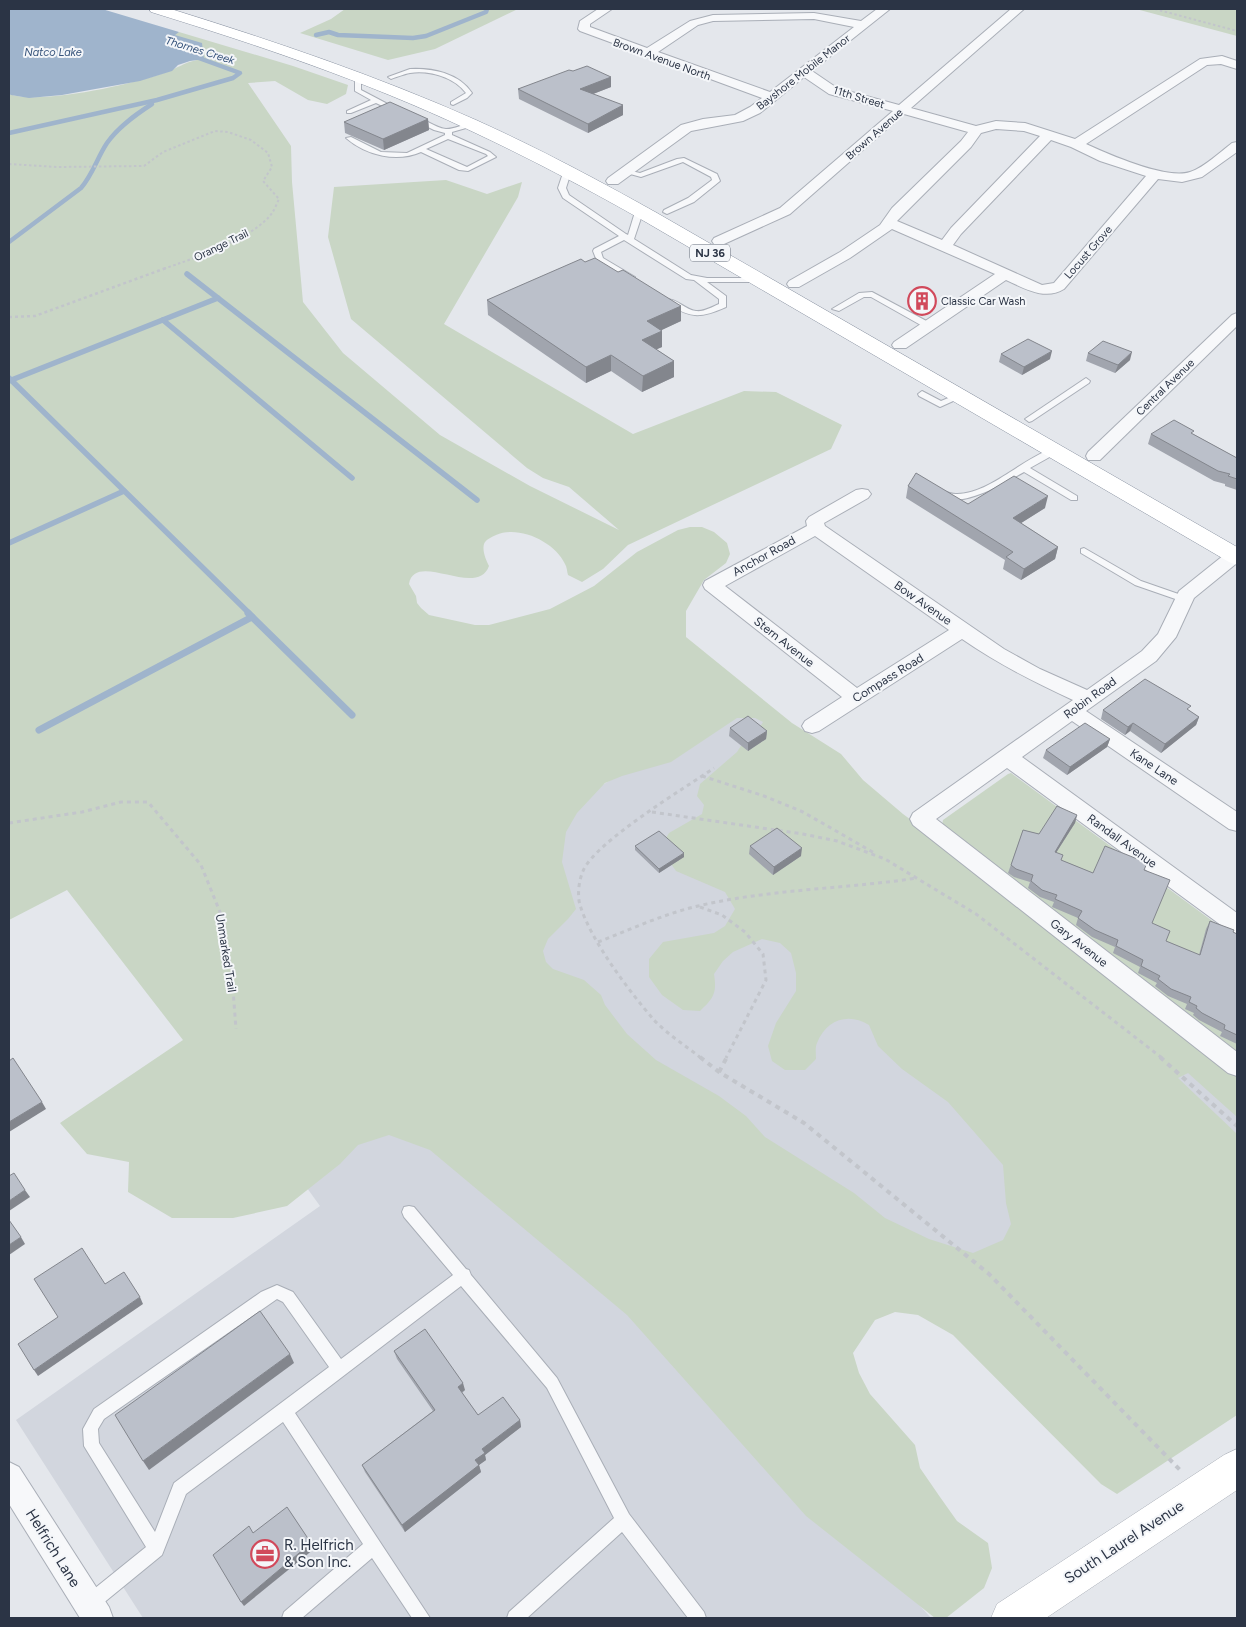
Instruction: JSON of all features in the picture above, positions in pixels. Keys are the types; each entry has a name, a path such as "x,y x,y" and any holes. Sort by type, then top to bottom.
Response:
{"main road":[{"name":"NJ 36","path":"156,9 259,41 358,77 471,125 567,172 1052,452 1236,550"},
{"name":"NJ 36","path":"188,9 288,40 391,78 620,176 667,212 1094,456 1236,550"},
{"name":"South Laurel Avenue","path":"1011,1618 1237,1468"}],"street":[{"name":"Brown Avenue North","path":"606,9 584,23 584,29 772,96"},
{"name":"Bayshore Mobile Manor","path":"620,176 686,128 728,120 747,114 884,9"},
{"name":"Brown Avenue","path":"719,241 785,211 1018,9"},
{"path":"648,53 694,23 713,18 814,16 862,25"},
{"path":"1076,144 1204,62 1222,60 1237,65"},
{"name":"11th Street","path":"803,71 833,91 976,130"},
{"path":"794,284 876,235 966,144 976,130 996,125 1025,127 1076,144 1105,158 1154,174 1191,177 1237,146"},
{"path":"944,247 956,231 1049,135"},
{"name":"Locust Grove","path":"888,222 1040,289 1054,289 1059,286 1154,174"},
{"path":"900,345 1005,274"},
{"name":"Central Avenue","path":"1094,456 1237,318"},
{"path":"816,528 815,522 821,516 862,494"},
{"name":"Anchor Road","path":"712,585 816,528"},
{"name":"Bow Avenue","path":"816,528 1017,666 1088,699"},
{"name":"Robin Road","path":"921,820 1158,647 1166,637 1184,599 1192,589 1236,550"},
{"name":"Stern Avenue","path":"712,585 856,698"},
{"name":"Compass Road","path":"812,726 963,630"},
{"name":"Kane Lane","path":"1071,711 1237,823"},
{"name":"Randall Avenue","path":"1007,757 1237,925"},
{"name":"Gary Avenue","path":"921,820 1237,1066"},
{"name":"Helfrich Lane","path":"9,1477 93,1611"}],"lane":[{"path":"358,77 358,91 402,113"},
{"path":"349,112 375,100"},
{"path":"410,117 488,152 492,158 468,169 420,149"},
{"path":"349,138 380,154 408,155 471,125"},
{"path":"620,176 641,175 679,160 714,176 716,181 705,191 667,212"},
{"path":"567,172 562,192 627,238 696,279 724,301 723,305 702,315 687,312 663,298"},
{"path":"639,212 627,238 597,251 600,259 639,283"},
{"path":"696,279 757,280"},
{"path":"836,309 862,295 872,294 929,326"},
{"path":"1029,419 1086,381"},
{"path":"922,394 940,404 958,398"},
{"path":"931,488 950,497 976,492 1052,452"},
{"path":"1023,468 1074,498"},
{"path":"1084,551 1133,581 1184,599"},
{"path":"409,1212 464,1275 552,1383 623,1520 698,1618"},
{"path":"93,1611 156,1549 180,1489 464,1275"},
{"path":"156,1549 92,1446 90,1438 91,1425 99,1414 266,1297 278,1292 288,1297 340,1370"},
{"path":"284,1411 422,1618"},
{"path":"515,1618 623,1520"},
{"path":"290,1618 373,1546"}],"path":[{"path":"1155,9 1237,31"},
{"name":"Orange Trail","path":"9,164 57,167 144,166 163,152 185,143 215,131 228,132 251,140 268,153 272,166 263,181 279,199 272,214 249,232 202,255 35,316 9,317"},
{"path":"714,768 610,840 592,857 583,871 579,893 580,904 598,942 612,965 655,1021 719,1072 804,1123 989,1274 1201,1491"},
{"path":"702,776 764,796 802,812 886,859 976,914 1163,1059 1237,1126"},
{"name":"Unmarked Trail","path":"9,823 82,812 120,802 148,802 201,865 222,917 232,976 236,1029"},
{"path":"651,812 803,834 837,841 886,859"},
{"path":"598,942 666,916 699,906 754,897 886,884 918,878"},
{"path":"699,906 722,915 745,932 763,954 766,980 719,1072"}],"shaded area":[{"path":"742,699 1237,1096 1237,1400 917,1269 523,1008 471,866"},
{"name":"R. Helfrich & Son Inc.","path":"443,1069 931,1618 143,1618 16,1420 320,1206 294,1170"}],"green space":[{"path":"345,9 518,9 435,49 388,60 300,33 331,19"},
{"path":"1136,9 1237,9 1237,36"},
{"path":"179,32 293,66 348,85 346,94 327,104 308,100 275,81 248,83 291,146 292,182 303,302 343,353 440,435 530,486 619,530 569,487 543,478 527,468 351,319 328,237 334,187 446,180 487,194 522,182 518,197 444,324 633,434 744,391 776,392 842,425 831,449 628,545 603,569 582,582 568,575 566,565 560,556 545,543 525,534 505,532 485,542 484,552 489,566 482,575 472,578 422,571 414,575 409,584 421,608 429,615 475,625 489,625 550,609 594,586 637,552 678,530 702,527 714,532 727,543 730,554 726,563 704,580 686,611 686,637 792,723 841,754 863,780 903,814 1237,1060 1237,1117 1188,1073 1178,1078 1237,1134 1237,1415 1117,1494 1101,1484 953,1335 918,1315 895,1312 875,1320 853,1353 859,1373 870,1394 915,1445 920,1468 957,1521 988,1543 992,1568 984,1588 946,1618 935,1618 806,1516 627,1315 430,1150 389,1135 358,1145 340,1164 287,1206 233,1218 172,1218 128,1192 129,1162 87,1154 60,1123 183,1040 67,890 9,920 9,94 23,97 41,97 107,88 167,72 191,61 204,59 174,34","holes":["737,718 755,718 763,722 758,730 748,735 737,752 700,784 697,796 704,805 702,814 669,833 660,848 676,871 725,892 735,909 725,926 714,933 663,942 649,959 649,977 662,995 683,1010 700,1011 709,1002 715,991 714,974 723,961 733,952 762,939 780,943 791,953 796,973 796,991 776,1023 768,1046 772,1061 785,1070 805,1070 816,1059 817,1043 821,1035 832,1024 846,1019 853,1019 869,1025 878,1046 902,1069 948,1102 1003,1165 1006,1203 1011,1224 1003,1240 973,1253 929,1239 885,1218 854,1193 765,1137 746,1116 719,1096 656,1060 627,1034 605,1005 601,995 584,980 553,969 546,962 543,951 548,939 576,909 562,862 566,832 577,813 605,783 622,776 671,762"]},
{"path":"1011,773 1237,939 1237,1052 942,825 943,820"}],"water":[{"name":"Natco Lake","path":"9,9 102,9 179,32 175,35 202,43 204,59 178,65 172,71 140,81 62,95 29,98 11,95 9,94"}],"building":[{"path":"587,66 611,77 580,89 623,105 588,124 518,89 569,70 573,71"},
{"path":"390,102 428,119 383,139 344,122"},
{"path":"595,258 618,272 623,270 681,306 647,321 662,331 642,340 674,361 643,376 611,355 586,367 487,300 581,259 585,262"},
{"path":"1028,339 1052,351 1024,367 1001,354"},
{"path":"1103,341 1132,352 1118,365 1088,353"},
{"path":"1174,420 1194,431 1191,433 1237,458 1237,479 1228,476 1230,474 1218,471 1151,434"},
{"path":"916,473 968,504 1014,476 1048,496 1013,518 1058,547 1024,569 1006,557 1013,552 908,486"},
{"path":"1145,679 1191,706 1187,709 1199,717 1165,744 1133,723 1128,727 1103,710"},
{"path":"748,716 767,731 748,743 730,728"},
{"path":"1085,723 1110,739 1070,767 1046,750"},
{"path":"1057,806 1077,815 1055,852 1063,855 1061,860 1093,873 1105,846 1147,863 1144,870 1170,880 1152,923 1170,931 1166,941 1200,955 1210,921 1234,930 1233,932 1237,934 1237,1035 1224,1029 1225,1025 1202,1013 1196,1008 1197,1006 1189,1002 1191,997 1171,989 1158,979 1160,976 1141,966 1143,960 1116,946 1118,940 1095,930 1078,918 1082,911 1055,899 1057,895 1042,890 1031,881 1033,875 1016,869 1011,865 1023,830 1039,834"},
{"path":"777,828 802,848 774,867 750,846"},
{"path":"659,831 684,853 659,869 635,846"},
{"path":"13,1058 42,1102 9,1122 9,1061"},
{"path":"14,1173 25,1190 9,1201 9,1176"},
{"path":"9,1220 21,1237 9,1245"},
{"path":"82,1248 105,1284 124,1272 140,1297 34,1370 18,1344 58,1317 34,1279"},
{"path":"260,1311 290,1354 143,1461 115,1415"},
{"path":"425,1329 463,1383 458,1387 478,1415 503,1397 520,1420 482,1449 485,1453 475,1460 479,1465 402,1525 362,1465 435,1410 394,1351"},
{"name":"R. Helfrich & Son Inc.","path":"287,1507 311,1543 241,1602 213,1555 249,1526 253,1533"}],"waterway":[{"name":"Thornes Creek","path":"316,35 329,32 338,35 413,38 426,36 486,12 487,9"},
{"name":"Thornes Creek","path":"9,133 157,100 233,78 240,73 196,57"},
{"path":"9,242 81,188 111,137 139,112 152,104"},
{"path":"187,274 218,298"},
{"path":"11,380 218,298"},
{"path":"218,298 477,500"},
{"path":"163,320 352,478"},
{"path":"11,380 250,614"},
{"path":"9,543 124,491"},
{"path":"248,613 352,715"},
{"path":"39,730 252,617"}],"place":[{"name":"Classic Car Wash","path":"922,301"},
{"name":"R. Helfrich & Son Inc.","path":"265,1554"}]}
